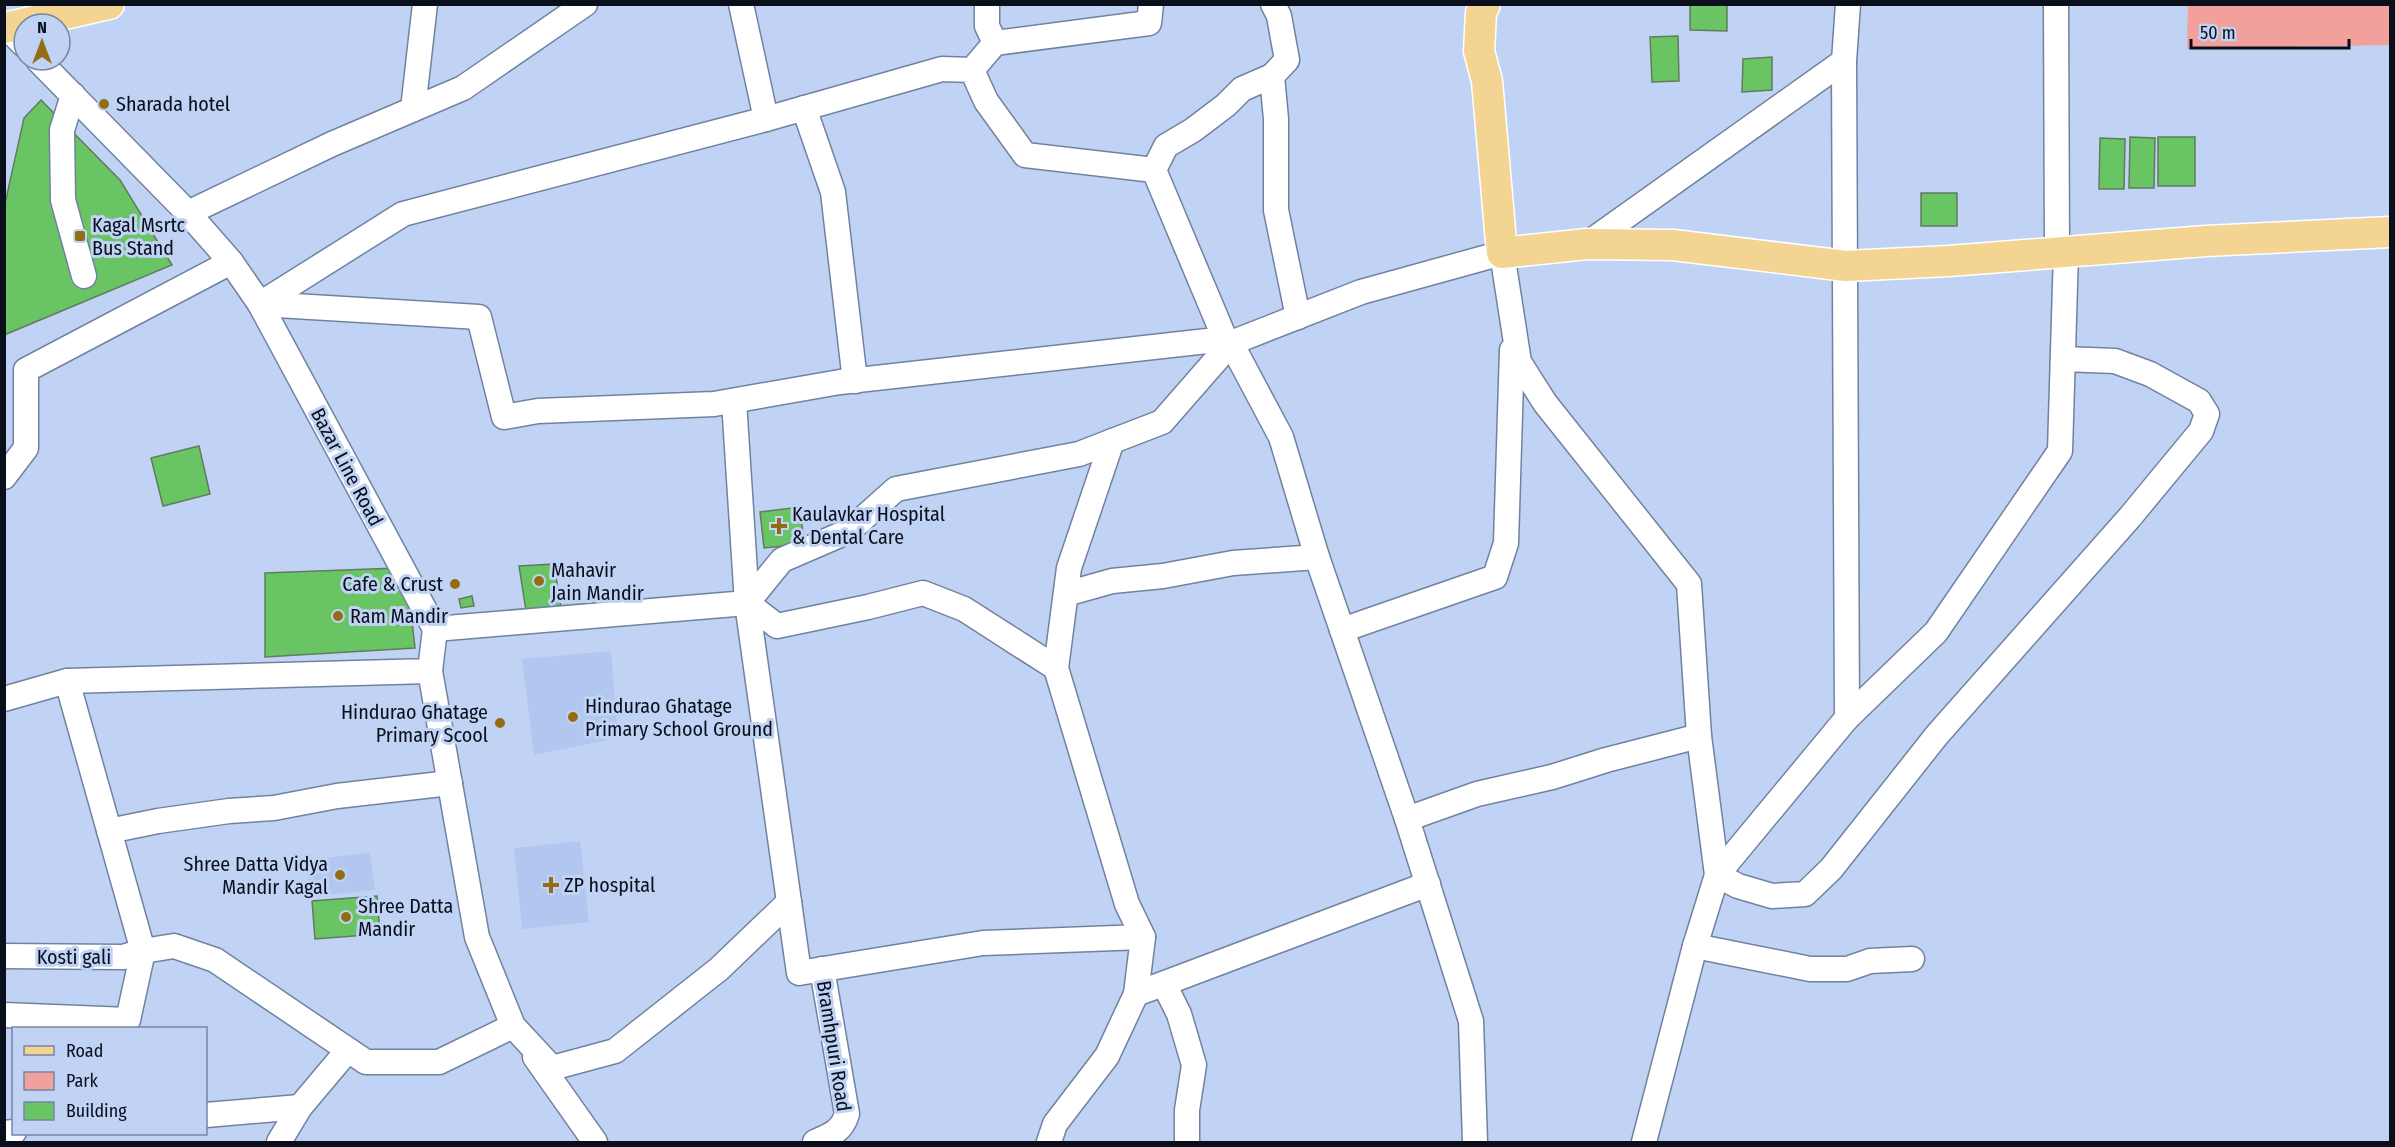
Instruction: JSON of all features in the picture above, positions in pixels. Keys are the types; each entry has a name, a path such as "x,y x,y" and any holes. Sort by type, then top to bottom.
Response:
{"main road":[{"path":"72,15 109,4"},
{"path":"1485,4 1481,13 1479,51 1487,81 1502,253 1587,244 1673,245 1845,266 2206,241 2391,232"}],"street":[{"path":"413,109 425,4"},
{"path":"188,213 332,144 463,88 585,4"},
{"path":"741,4 766,119"},
{"path":"987,4 987,26 995,43"},
{"path":"972,70 995,43 1149,22 1151,4"},
{"path":"260,304 478,317 504,417 538,411 714,404 855,381 1225,339 1154,170 1166,146 1193,130 1242,90 1272,76 1287,60 1280,16 1273,4"},
{"path":"1847,718 1844,61 1848,4"},
{"path":"1644,1143 1695,946 1717,875 1847,718 1936,632 2060,451 2063,359 2056,4"},
{"path":"1587,244 1844,61"},
{"path":"260,304 403,214 766,119 942,69 972,70"},
{"path":"972,70 986,101 1025,155 1154,170"},
{"name":"Bazar Line Road","path":"50,72 188,213 231,262 260,304 435,629"},
{"path":"1272,76 1276,119 1276,210 1298,317"},
{"path":"73,95 62,130 63,200 84,276"},
{"path":"804,108 833,192 855,381"},
{"path":"747,603 782,560 849,531 896,489 1079,454 1162,422 1231,343 1361,292 1502,253 1519,362 1545,403 1689,584 1699,736 1717,875"},
{"path":"4,477 26,448 26,370 231,262"},
{"path":"1342,630 1495,578 1506,543 1513,326"},
{"path":"1231,343 1281,437 1317,557 1407,819 1471,1021 1475,1143"},
{"path":"1717,875 1738,886 1772,896 1805,894 1831,869 1937,735 2130,517 2201,431 2207,414 2199,401 2150,374 2115,361 2063,359"},
{"path":"734,401 747,603 799,973 983,943 1143,937"},
{"path":"1049,1143 1055,1124 1107,1056 1137,994 1143,937 1127,904 1056,668 1069,568 1112,441"},
{"path":"1066,594 1112,581 1163,576 1233,564 1317,557"},
{"path":"595,1143 513,1026 477,937 430,671 435,629 747,603 777,626 868,608 923,593 964,609 1056,668"},
{"path":"4,699 67,681 430,671"},
{"path":"4,1015 128,1020 142,951 67,681"},
{"path":"1407,819 1477,794 1552,777 1606,759 1699,736"},
{"path":"109,831 158,821 229,811 274,808 337,796 450,783"},
{"path":"1137,994 1428,884"},
{"path":"513,1026 552,1068 615,1051 719,969 789,902"},
{"name":"Kosti gali","path":"4,956 123,957 142,951 174,946 214,960 366,1062 439,1062 513,1026"},
{"path":"1695,946 1809,969 1846,969 1870,961 1912,959"},
{"name":"Bramhpuri Road","path":"815,1143 844,1126 847,1113 822,969"},
{"path":"1164,984 1179,1014 1194,1065 1187,1110 1187,1143"},
{"path":"279,1143 300,1107 348,1050"},
{"path":"207,1115 300,1107"}],"path":[{"path":"395,912 470,898"}],"shaded area":[{"name":"Hindurao Ghatage Primary School Ground","path":"611,651 618,738 534,755 522,659"},
{"name":"ZP hospital","path":"580,841 589,922 522,929 514,848"},
{"name":"Shree Datta Vidya Mandir Kagal","path":"370,853 375,890 310,897 306,860"}],"green space":[{"path":"2188,5 2390,5 2390,45 2187,49"}],"building":[{"path":"1690,4 1727,4 1727,31 1690,30"},
{"path":"1678,36 1679,81 1652,82 1650,37"},
{"path":"1772,57 1772,90 1742,92 1743,59"},
{"name":"Kagal Msrtc Bus Stand","path":"41,100 120,180 172,265 4,335 4,208 24,118"},
{"path":"2130,137 2155,138 2154,188 2129,188"},
{"path":"2158,137 2195,137 2195,186 2158,186"},
{"path":"2100,138 2125,139 2124,189 2099,189"},
{"path":"1921,193 1957,193 1957,226 1921,226"},
{"path":"199,446 210,494 163,506 151,458"},
{"path":"800,507 804,544 764,548 760,512"},
{"name":"Mahavir Jain Mandir","path":"554,564 562,613 527,617 519,566"},
{"name":"Ram Mandir","path":"397,568 408,584 415,648 265,657 265,573"},
{"path":"472,596 474,606 461,608 459,599"},
{"name":"Shree Datta Mandir","path":"377,896 380,934 315,939 312,901"}],"place":[{"name":"Sharada hotel","path":"104,104"},
{"name":"Kagal Msrtc Bus Stand","path":"80,236"},
{"name":"Kaulavkar Hospital & Dental Care","path":"779,526"},
{"name":"Mahavir Jain Mandir","path":"539,581"},
{"name":"Cafe & Crust","path":"455,584"},
{"name":"Ram Mandir","path":"338,616"},
{"name":"Hindurao Ghatage Primary School Ground","path":"573,717"},
{"name":"Hindurao Ghatage Primary Scool","path":"500,723"},
{"name":"Shree Datta Vidya Mandir Kagal","path":"340,875"},
{"name":"ZP hospital","path":"551,885"},
{"name":"Shree Datta Mandir","path":"346,917"}]}
